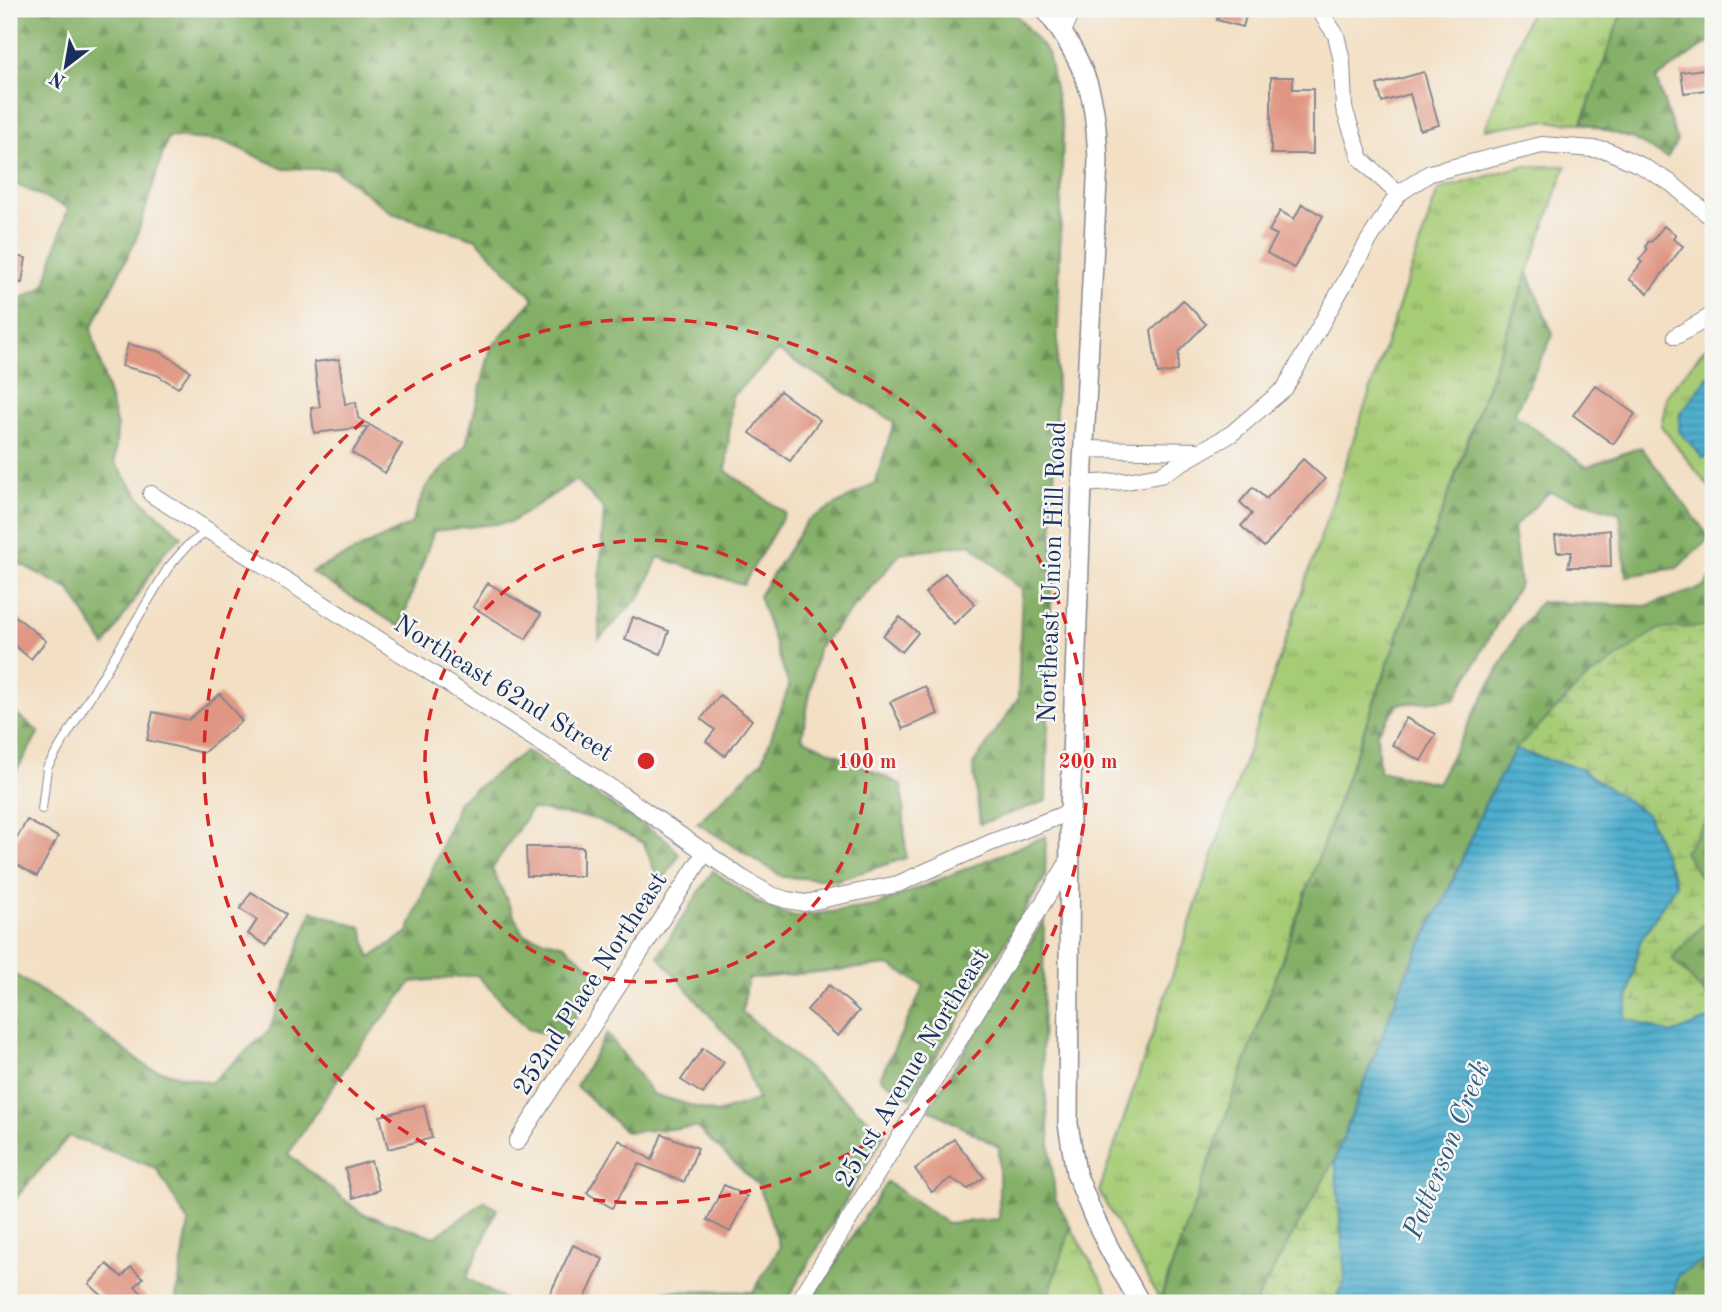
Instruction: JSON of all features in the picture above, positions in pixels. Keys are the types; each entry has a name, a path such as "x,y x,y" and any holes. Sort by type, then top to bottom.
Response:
{"street":[{"name":"Northeast Union Hill Road","path":"1045,9 1063,32 1082,67 1091,95 1098,149 1070,812 1068,1125 1076,1173 1092,1213 1140,1303"},
{"path":"1063,32 1073,9"},
{"path":"1318,9 1336,35 1342,61 1344,108 1361,159 1398,194"},
{"path":"1082,484 1127,481 1160,475 1231,434 1284,388 1398,194 1430,173 1542,145 1606,150 1671,183 1713,219"},
{"path":"1676,336 1713,313"},
{"path":"1084,449 1201,451"},
{"name":"Northeast 62nd Street","path":"151,495 621,793 755,887 771,895 805,903 898,884 1070,812"},
{"name":"252nd Place Northeast","path":"517,1142 706,852"},
{"name":"251st Avenue Northeast","path":"798,1303 1070,859"}],"lane":[{"path":"42,809 47,768 168,568 187,547 208,531"}],"green space":[{"path":"9,9 1011,9 1048,53 1063,129 1046,801 980,824 973,765 1018,699 1022,590 971,544 900,554 818,648 802,738 902,785 906,858 837,880 783,877 697,823 763,760 789,686 759,596 807,521 876,482 894,422 778,351 732,396 726,471 785,513 743,585 658,557 643,593 599,639 604,509 576,480 511,522 434,531 400,627 311,572 411,524 427,485 466,445 491,347 534,299 476,239 392,213 334,169 284,169 223,141 168,137 136,239 91,329 117,426 115,463 142,500 182,537 165,551 105,646 70,590 19,563 9,575 9,305 44,287 68,208 9,181"},
{"path":"1531,9 1623,9 1582,123 1542,121 1485,129"},
{"path":"1623,9 1713,9 1713,39 1656,79 1677,141 1667,158 1633,139 1582,123"},
{"path":"1523,166 1566,166 1160,1300 1099,1192 1438,190"},
{"path":"1528,273 1553,335 1514,414 1587,467 1641,447 1710,538 1677,568 1626,576 1620,513 1549,492 1513,528 1520,583 1455,699 1399,704 1377,732 1379,771 1437,783 1520,629 1540,602 1646,606 1704,587 1713,575 1713,626 1659,630 1585,680 1487,800 1447,894 1405,976 1335,1159 1255,1303 1162,1303 1160,1300"},
{"path":"1713,338 1713,492 1661,426 1667,395"},
{"path":"1713,626 1713,811 1684,852 1713,895 1713,914 1672,958 1708,998 1713,998 1713,1255 1678,1275 1672,1303 1255,1303 1335,1159 1405,976 1447,894 1487,800 1515,750 1585,680 1659,629"},
{"path":"9,708 39,732 9,783"},
{"path":"526,751 667,840 679,855 660,885 644,843 596,819 531,809 492,869 523,934 564,945 599,975 564,1038 528,1029 477,975 412,982 353,1056 288,1154 361,1213 435,1237 485,1201 497,1209 467,1278 510,1303 175,1303 189,1223 156,1168 69,1136 19,1194 9,1210 9,971 62,1004 149,1068 210,1083 269,1031 312,911 362,928 370,958 408,932 459,801"},
{"path":"1713,811 1713,895 1683,852"},
{"path":"1046,836 1045,877 911,1098 880,1078 924,986 889,965 748,979 742,1012 885,1134 785,1303 654,1303 664,1291 753,1292 780,1247 759,1186 696,1127 626,1132 576,1086 607,1033 653,1094 716,1113 758,1100 739,1049 658,956 713,871 759,903 793,917 875,906"},
{"path":"1713,914 1713,998 1708,998 1672,958"},
{"path":"1044,920 1042,1054 1055,1198 1071,1227 1046,1303 810,1303 887,1182 947,1223 999,1219 999,1147 929,1109"},
{"path":"1071,1227 1114,1303 1046,1303"},
{"path":"1713,1255 1713,1303 1672,1303 1678,1275"}],"water":[{"path":"1713,371 1713,454 1703,458 1679,431 1680,414"},
{"name":"Patterson Creek","path":"1515,750 1579,768 1648,815 1676,884 1640,942 1624,1018 1671,1034 1713,1018 1713,1255 1678,1275 1672,1303 1334,1303 1345,1278 1335,1159 1405,976 1447,894 1487,800"}],"building":[{"path":"1220,9 1248,9 1243,27 1217,20"},
{"path":"1713,68 1713,89 1684,93 1681,72"},
{"path":"1424,72 1439,125 1420,130 1410,94 1382,102 1377,85"},
{"path":"1271,77 1293,77 1293,89 1313,89 1313,154 1271,154"},
{"path":"1302,204 1323,216 1294,268 1267,253 1277,235 1269,231 1280,211 1294,219"},
{"path":"1664,226 1676,235 1673,239 1683,246 1648,293 1629,279 1642,262 1639,260 1647,250 1648,242 1652,241"},
{"path":"9,255 26,258 22,283 9,281"},
{"path":"1183,300 1206,324 1179,351 1177,371 1158,374 1151,331"},
{"path":"128,344 161,352 190,371 178,388 157,375 122,366"},
{"path":"339,359 345,404 356,402 358,418 402,444 385,473 352,453 368,427 314,433 311,408 320,407 314,362"},
{"path":"1595,385 1635,414 1613,444 1573,415"},
{"path":"780,391 820,420 790,461 750,433"},
{"path":"1303,459 1325,479 1264,547 1241,526 1252,514 1240,502 1253,487 1266,499"},
{"path":"1610,530 1611,567 1568,567 1572,552 1557,552 1555,536"},
{"path":"945,573 975,604 954,624 925,593"},
{"path":"488,583 541,614 526,639 473,607"},
{"path":"9,611 46,641 31,659 9,641"},
{"path":"633,617 669,631 661,654 625,640"},
{"path":"900,617 918,633 902,652 883,636"},
{"path":"925,686 938,714 903,729 890,702"},
{"path":"220,694 242,721 203,753 147,740 153,712 188,720"},
{"path":"720,695 752,720 725,756 706,741 715,730 701,719"},
{"path":"1406,718 1436,734 1421,761 1392,745"},
{"path":"27,820 58,837 37,876 9,860 9,852"},
{"path":"526,847 583,847 583,876 527,876"},
{"path":"251,892 286,914 266,945 248,934 257,920 240,909"},
{"path":"829,985 859,1011 838,1036 807,1010"},
{"path":"703,1048 724,1062 703,1094 681,1080"},
{"path":"424,1105 432,1138 388,1149 380,1116"},
{"path":"662,1134 698,1148 684,1182 639,1164 612,1208 587,1193 619,1140 652,1160"},
{"path":"954,1139 984,1177 968,1189 951,1178 932,1192 915,1169"},
{"path":"371,1161 379,1190 353,1198 345,1169"},
{"path":"724,1185 747,1196 730,1232 707,1220"},
{"path":"573,1245 603,1259 583,1303 558,1303 548,1298"},
{"path":"107,1264 122,1277 131,1267 143,1278 135,1287 153,1303 110,1303 89,1284"}]}
